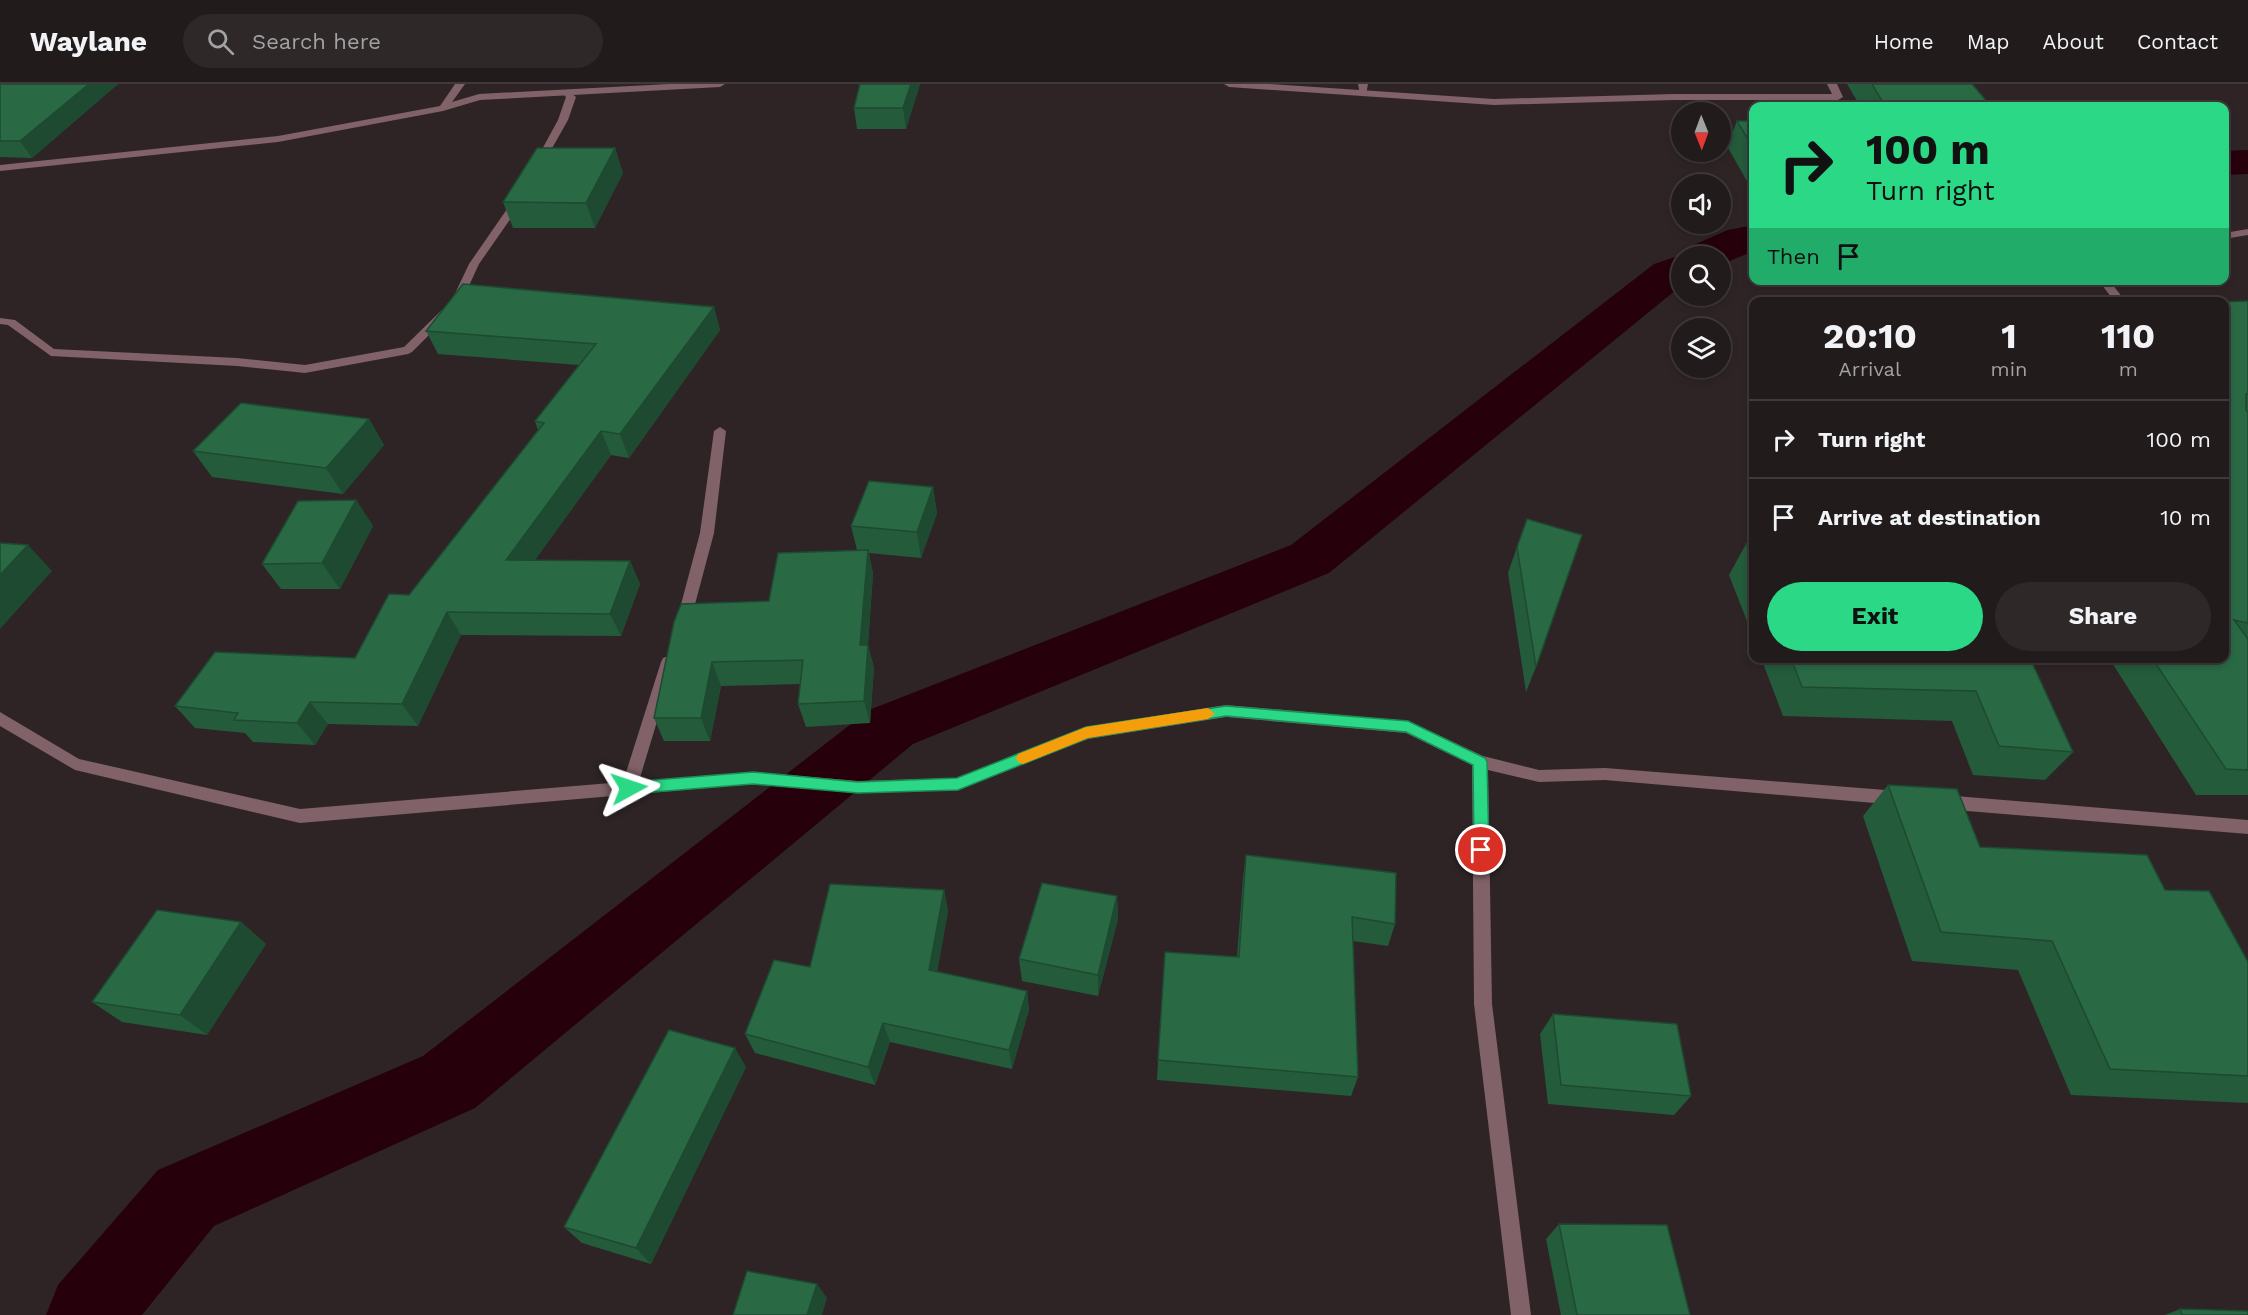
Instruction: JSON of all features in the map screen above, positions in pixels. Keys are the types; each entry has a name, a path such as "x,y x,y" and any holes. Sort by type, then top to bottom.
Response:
{"street":[{"path":"444,108 460,84"},
{"path":"0,168 278,139 444,108 479,97 720,84"},
{"path":"1229,84 1363,89 1494,102 1674,97 1838,97 1832,84"},
{"path":"0,321 11,322 51,352 237,362 305,369 408,350 457,301 474,264 527,184 563,120 571,97 568,94"},
{"path":"2229,235 2248,232"},
{"path":"2107,285 2117,297"},
{"path":"629,788 707,534 720,431"},
{"path":"0,718 75,764 300,816 753,778 858,788 958,784 1086,733 1226,711 1408,727 1480,762 1539,776 1605,774 2248,826"},
{"path":"1480,762 1483,1004 1521,1315"}],"building":[{"path":"0,84 89,84 20,141 0,141"},
{"path":"860,84 911,84 903,108 854,108"},
{"path":"1872,84 1972,84 1987,102 1883,102"},
{"path":"1737,121 1749,121 1749,141"},
{"path":"537,148 615,148 586,203 503,202"},
{"path":"463,284 714,307 620,434 601,431 506,560 630,561 610,614 447,612 402,704 310,702 297,723 234,720 238,713 175,706 215,652 355,658 389,594 409,595 544,423 535,421 596,344 426,331"},
{"path":"2248,301 2246,410 2248,412 2248,623 2234,620 2248,639 2248,770 2226,769 2155,663 2229,663 2229,302"},
{"path":"241,403 369,419 326,468 193,451"},
{"path":"869,481 933,487 917,532 851,526"},
{"path":"356,500 322,563 262,564 298,501"},
{"path":"1527,519 1582,535 1536,667 1517,547"},
{"path":"0,543 28,545 0,575"},
{"path":"868,550 860,645 868,645 864,701 798,704 803,660 712,662 701,718 654,718 674,622 681,604 769,601 778,553"},
{"path":"1793,663 2032,663 2073,752 1999,746 1976,691 1802,687"},
{"path":"1888,785 1957,789 1980,847 2147,855 2165,890 2209,891 2248,962 2248,1076 2110,1069 2052,941 1941,932"},
{"path":"1246,855 1396,873 1395,924 1352,917 1358,1077 1158,1060 1165,952 1239,957"},
{"path":"1042,883 1117,896 1098,975 1019,959"},
{"path":"830,884 944,890 929,970 1027,991 1009,1050 883,1023 868,1067 745,1034 774,960 810,967"},
{"path":"157,910 241,922 180,1015 92,1002"},
{"path":"1553,1014 1677,1024 1691,1096 1561,1085"},
{"path":"669,1030 735,1048 636,1248 564,1227"},
{"path":"1559,1224 1667,1225 1690,1315 1577,1315"},
{"path":"747,1271 817,1284 807,1315 733,1315"},
{"path":"2180,1309 2248,1311 2248,1315 2182,1315"}],"waterway":[{"path":"2229,163 2248,162"},
{"path":"1727,246 1749,238"},
{"path":"88,1315 186,1198 449,1082 891,727 1310,559 1671,272"}],"slow traffic":[{"path":"1023,758 1086,733 1208,714"}],"route":[{"path":"629,788 753,778 858,788 958,784 1086,733 1226,711 1408,727 1480,762 1481,850"}]}
